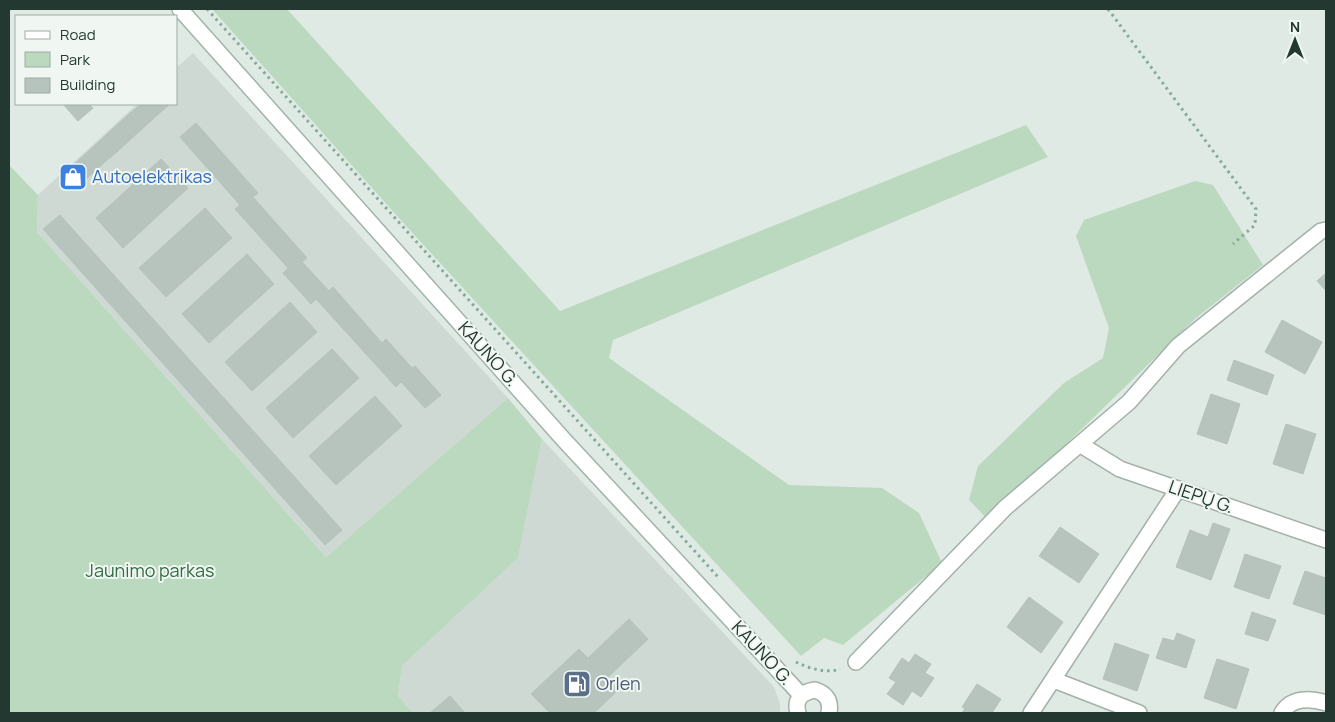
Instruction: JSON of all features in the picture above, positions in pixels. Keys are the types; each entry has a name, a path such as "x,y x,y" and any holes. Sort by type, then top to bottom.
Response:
{"street":[{"name":"KAUNO G.","path":"180,9 564,440 802,695"},
{"path":"856,662 1005,508 1129,402 1178,346 1321,231 1326,230"},
{"name":"LIEPŲ G.","path":"1081,445 1120,469 1326,540"},
{"path":"1031,713 1178,490"},
{"path":"1054,680 1139,713"},
{"name":"KAUNO G.","path":"798,713 797,701 802,695 815,690 823,692 830,705 829,713"},
{"path":"1282,713 1294,702 1306,699 1326,703"}],"path":[{"path":"207,9 722,582"},
{"path":"1108,9 1256,209 1255,225 1233,244"},
{"path":"804,673 791,659 808,668 833,671 856,662"}],"shaded area":[{"path":"193,53 508,398 326,557 37,232 38,195 136,105 178,105 178,66"},
{"path":"542,439 774,687 780,703 780,713 413,713 398,696 402,666 518,558"}],"green space":[{"path":"212,9 287,9 560,311 1026,125 1048,157 613,340 609,358 789,485 882,488 919,513 942,563 843,645 824,638 801,656 407,227"},
{"name":"Jaunimo parkas","path":"9,165 38,195 37,232 326,557 508,398 542,439 518,558 402,666 398,696 413,713 9,713"},
{"path":"1195,181 1213,185 1263,265 1196,318 988,520 969,500 978,466 1064,383 1103,358 1109,328 1076,236 1084,220"}],"building":[{"path":"64,105 90,105 93,108 78,121"},
{"path":"140,105 158,105 163,110 153,119"},
{"path":"140,105 153,119 142,129 129,114"},
{"path":"158,105 169,105 163,110"},
{"path":"129,114 142,129 131,139 118,124"},
{"path":"196,123 258,193 253,197 307,258 302,262 329,291 333,287 382,343 386,339 412,368 415,366 441,395 425,408 401,382 396,387 316,299 311,304 283,273 288,268 235,209 240,205 180,137"},
{"path":"118,124 131,139 118,151 105,136"},
{"path":"105,136 118,151 106,161 93,147"},
{"path":"93,147 106,161 93,173 81,158"},
{"path":"81,158 93,173 85,180 72,166"},
{"path":"161,159 188,188 123,248 96,218"},
{"name":"Autoelektrikas","path":"72,166 85,180 75,189 62,175"},
{"path":"205,208 232,238 166,297 139,268"},
{"path":"60,215 342,530 325,545 43,229"},
{"path":"247,254 274,284 209,343 182,314"},
{"path":"1326,273 1326,291 1317,281"},
{"path":"290,302 317,332 252,391 225,362"},
{"path":"1282,320 1322,342 1305,374 1265,352"},
{"path":"332,349 359,378 293,438 266,408"},
{"path":"1234,360 1274,375 1267,395 1227,380"},
{"path":"1211,394 1240,404 1227,444 1197,434"},
{"path":"375,396 402,426 336,485 309,456"},
{"path":"1286,424 1316,434 1303,474 1273,464"},
{"path":"1213,523 1230,529 1211,580 1176,567 1190,530 1208,537"},
{"path":"1060,527 1099,554 1079,583 1039,556"},
{"path":"1245,554 1281,566 1269,599 1234,587"},
{"path":"1305,571 1326,578 1326,615 1293,604"},
{"path":"1029,597 1063,622 1041,653 1007,627"},
{"path":"1252,612 1276,620 1268,641 1245,634"},
{"path":"629,619 648,639 607,678 588,658"},
{"path":"1177,633 1195,640 1186,668 1156,658 1163,638 1174,641"},
{"path":"1115,643 1149,655 1137,691 1103,679"},
{"name":"Orlen","path":"579,649 618,690 594,713 550,713 531,694"},
{"path":"915,654 931,664 925,673 934,678 921,697 912,691 903,705 887,694 896,682 889,678 902,658 909,663"},
{"path":"1217,659 1249,669 1236,709 1204,698"},
{"path":"977,684 1001,699 992,713 962,713 965,709 962,707"},
{"path":"450,696 465,713 430,713"}],"place":[{"name":"Autoelektrikas","path":"73,177"},
{"name":"Orlen","path":"577,684"}]}
